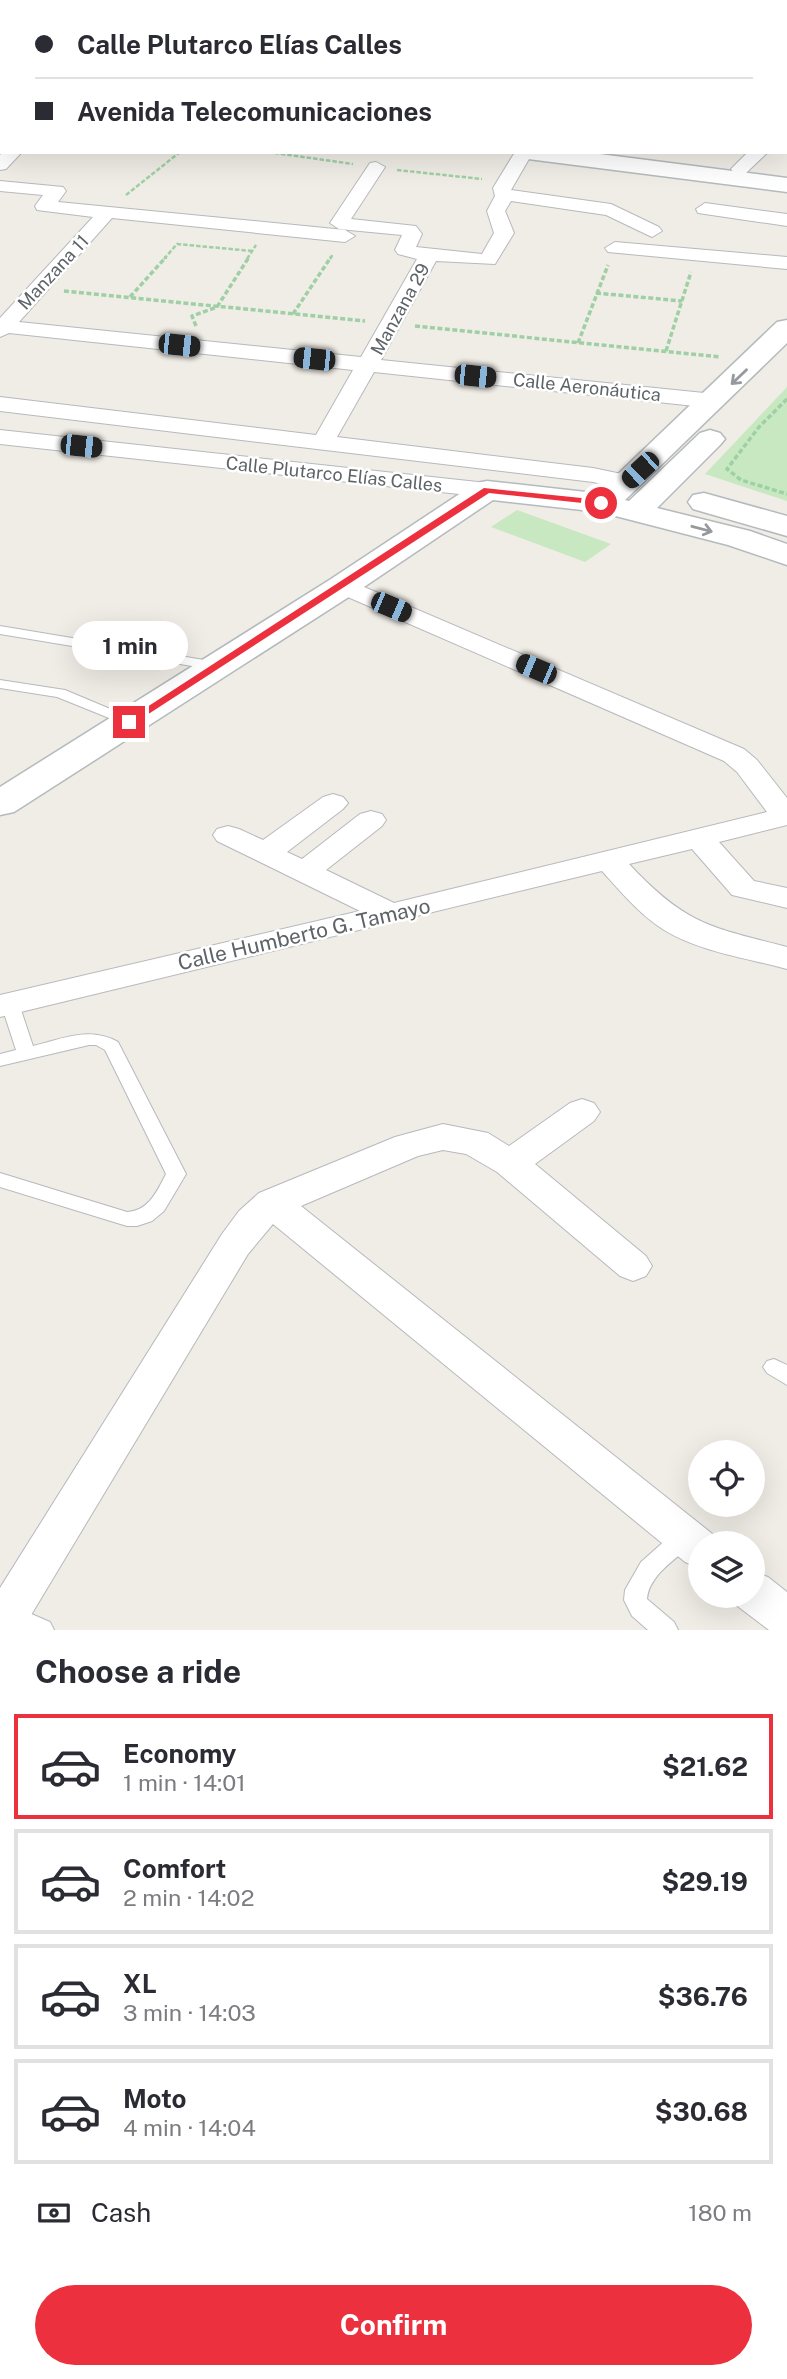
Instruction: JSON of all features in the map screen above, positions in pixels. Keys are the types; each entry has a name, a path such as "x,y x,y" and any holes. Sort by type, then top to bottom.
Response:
{"street":[{"path":"525,154 502,188 501,192 505,195 611,210 652,230"},
{"path":"542,154 787,185"},
{"path":"626,154 787,175"},
{"path":"740,169 757,154"},
{"path":"376,167 339,223 409,230 412,234 405,250 488,260 504,233 496,212 505,195"},
{"path":"0,186 57,191 44,206 136,228"},
{"path":"705,209 787,220"},
{"path":"52,220 102,219 270,228 345,236"},
{"name":"Manzana 11","path":"1,328 102,219"},
{"path":"615,248 787,263"},
{"name":"Manzana 29","path":"322,443 369,365 430,254"},
{"name":"Calle Aeronáutica","path":"1,328 714,401"},
{"path":"641,494 714,401 787,328"},
{"path":"641,494 787,360"},
{"name":"Calle Plutarco Elías Calles","path":"0,404 593,475 739,538 787,555"},
{"name":"Calle Plutarco Elías Calles","path":"0,437 601,503 641,494 787,526"},
{"path":"0,804 343,586 487,490"},
{"path":"343,586 734,755 747,766 787,816"},
{"path":"265,853 333,803"},
{"name":"Calle Humberto G. Tamayo","path":"5,1005 391,914 787,816"},
{"path":"304,872 371,820"},
{"path":"228,835 391,914"},
{"path":"700,839 743,888 787,898"},
{"path":"608,860 656,909 678,925 705,936 787,958"},
{"path":"743,888 787,878"},
{"path":"510,1163 582,1112"},
{"path":"17,1624 235,1244 252,1221 272,1203 408,1146 443,1137 475,1142 510,1163 633,1266"},
{"path":"272,1203 688,1540"}],"lane":[{"path":"0,630 216,666"},
{"path":"0,684 60,693 129,722"},
{"path":"5,1005 27,1055"},
{"path":"0,1060 89,1040 107,1041 112,1046 176,1174 155,1209 138,1220 127,1219 0,1180"},
{"path":"666,1630 638,1607 635,1592 638,1581 688,1546"}],"path":[{"path":"102,219 139,184 177,154"},
{"path":"204,347 192,316 216,307 270,228"},
{"path":"293,314 345,236"},
{"path":"130,297 177,244 252,251"},
{"path":"578,343 615,248"},
{"path":"666,351 696,254"},
{"path":"596,293 682,301"},
{"path":"787,399 759,427 727,469 741,480 787,495"}],"green space":[{"path":"787,387 787,501 705,474"},
{"path":"517,510 611,544 585,562 491,527"}],"route":[{"path":"129,722 343,586 487,490 601,503"}]}
